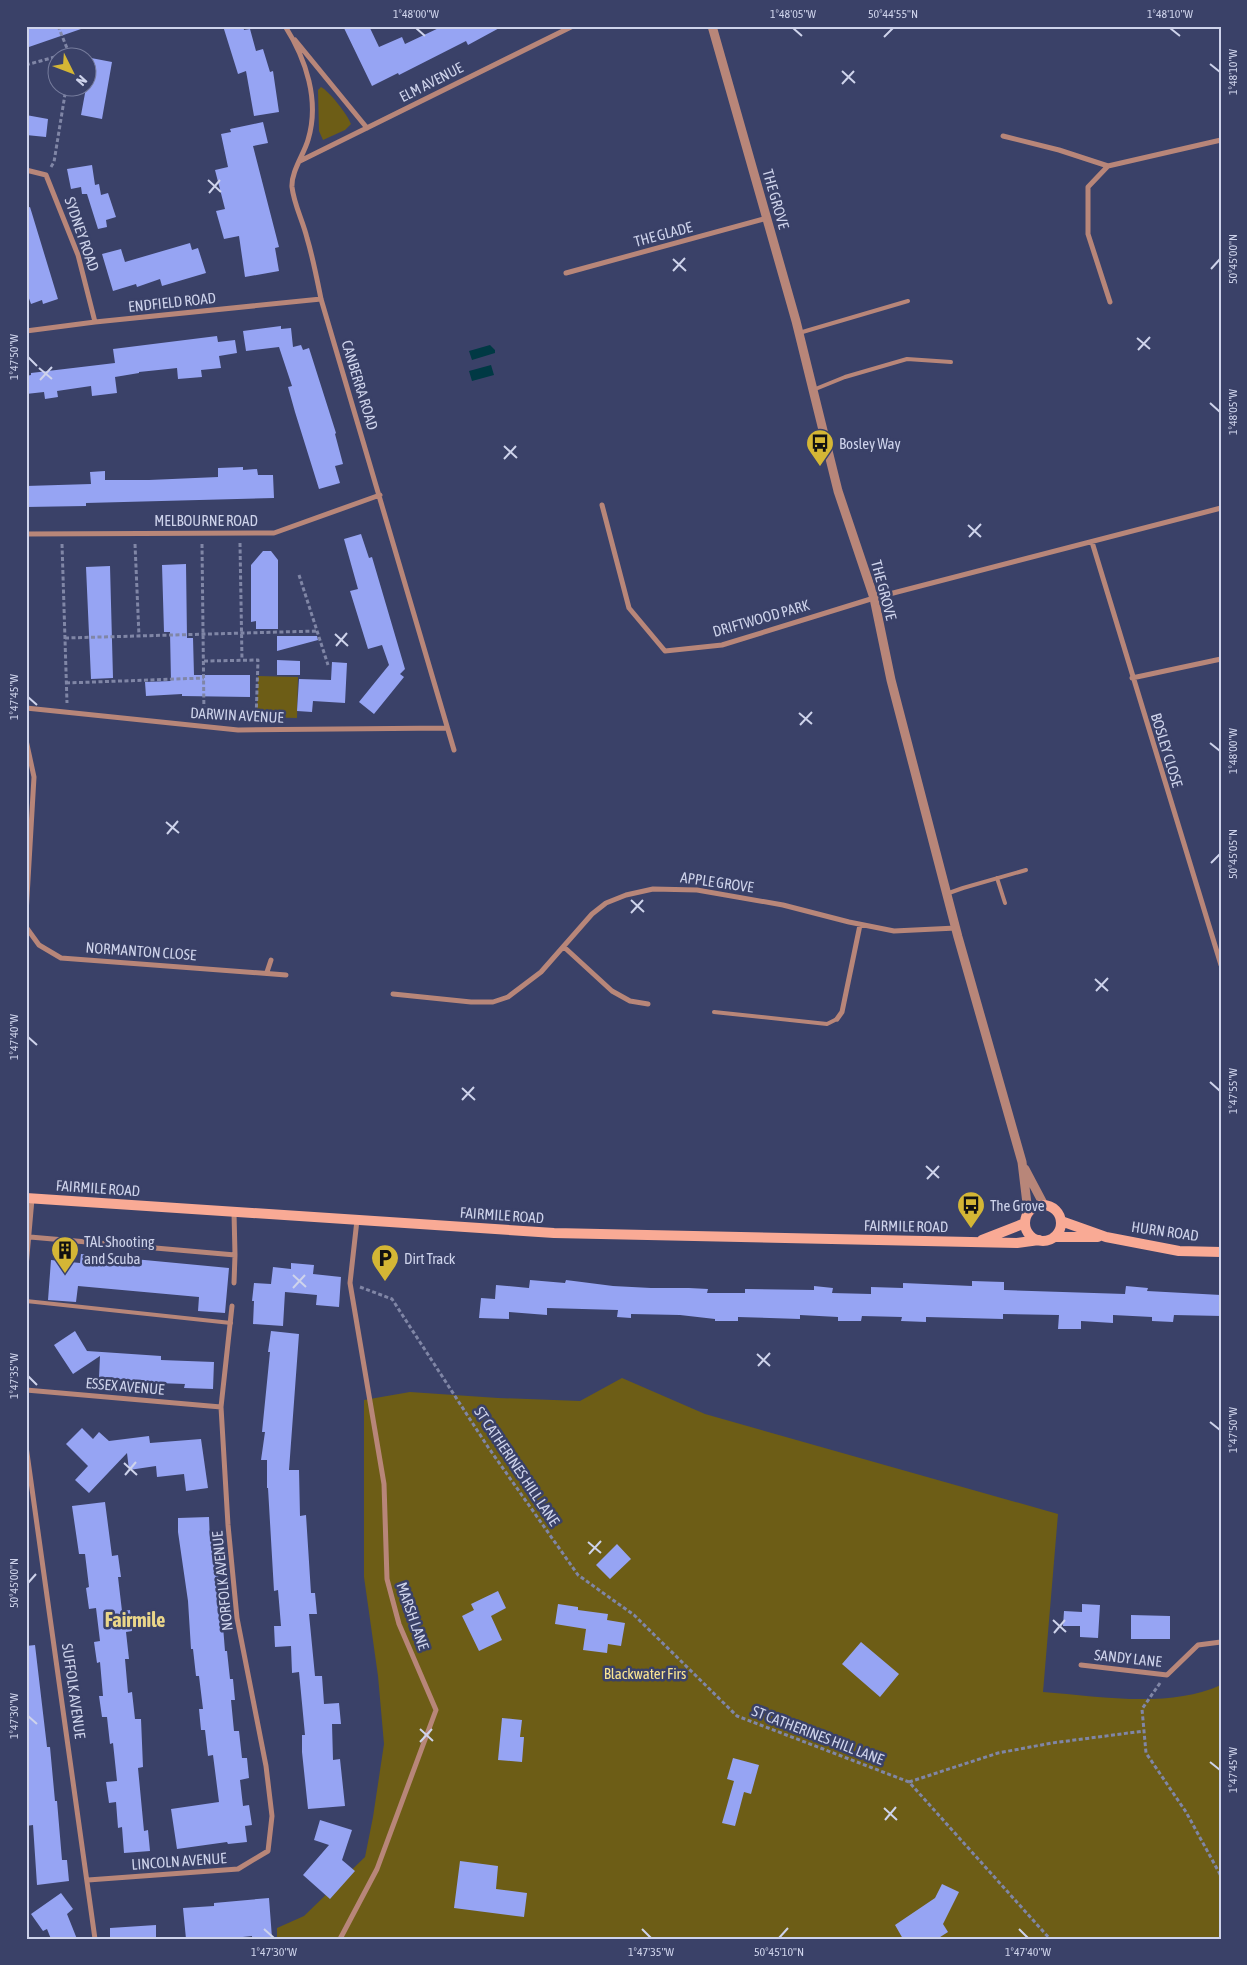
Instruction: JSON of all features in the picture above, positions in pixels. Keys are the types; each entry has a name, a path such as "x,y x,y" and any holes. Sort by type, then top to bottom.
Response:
{"main road":[{"name":"FAIRMILE ROAD","path":"29,1198 554,1233 1017,1243 1039,1240"},
{"path":"1044,1205 1055,1210 1061,1221 1054,1237 1044,1241 1029,1234 1025,1223 1028,1212 1044,1205"},
{"name":"HURN ROAD","path":"1061,1221 1106,1237 1180,1251 1221,1252"},
{"name":"FAIRMILE ROAD","path":"976,1242 1025,1223"},
{"name":"HURN ROAD","path":"1054,1237 1106,1237"}],"street":[{"name":"ELM AVENUE","path":"300,161 573,26"},
{"name":"THE GROVE","path":"712,26 800,333 838,490 874,598 890,680 946,894 1022,1162 1028,1212"},
{"name":"CANBERRA ROAD","path":"285,27 367,128"},
{"name":"CANBERRA ROAD","path":"285,27 304,62 311,90 312,117 309,138 292,185 296,205 307,238 321,299 454,750"},
{"path":"1003,136 1058,150 1108,166 1221,140"},
{"path":"1108,166 1088,187 1088,234 1110,302"},
{"path":"26,170 46,175"},
{"name":"SYDNEY ROAD","path":"46,175 78,255 95,322"},
{"name":"THE GLADE","path":"566,273 767,218"},
{"name":"ENDFIELD ROAD","path":"26,331 95,322 321,299"},
{"name":"MELBOURNE ROAD","path":"26,534 274,533 380,495"},
{"name":"DRIFTWOOD PARK","path":"602,505 630,608 665,651 722,645 874,598"},
{"path":"874,598 1221,508"},
{"name":"BOSLEY CLOSE","path":"1092,542 1221,965"},
{"path":"1132,678 1221,659"},
{"name":"DARWIN AVENUE","path":"26,708 204,727 256,730 447,728"},
{"path":"26,740 34,777 26,914"},
{"name":"APPLE GROVE","path":"393,994 471,1002 493,1002 508,997 541,972 592,914 606,903 626,895 653,889 698,890 782,905 894,931 956,928"},
{"path":"837,1019 842,1012 860,924"},
{"name":"NORMANTON CLOSE","path":"26,927 39,945 61,958 268,972 286,975"},
{"path":"564,947 612,991 630,1002 648,1004"},
{"path":"268,972 270,960"},
{"name":"THE GROVE","path":"1022,1162 1044,1205"},
{"path":"26,1267 30,1237 29,1198"},
{"path":"234,1212 234,1283"},
{"name":"MARSH LANE","path":"340,1939 377,1869 436,1710 399,1624 387,1579 384,1484 350,1283 357,1220"},
{"path":"30,1237 235,1255"},
{"name":"NORFOLK AVENUE","path":"232,1306 222,1407 228,1524 237,1618 266,1766 272,1816 268,1851"},
{"name":"ESSEX AVENUE","path":"26,1390 222,1407"},
{"name":"SUFFOLK AVENUE","path":"26,1446 95,1939"},
{"name":"SANDY LANE","path":"1080,1665 1167,1675 1198,1645 1221,1642"},
{"name":"LINCOLN AVENUE","path":"88,1880 238,1869 268,1851"}],"lane":[{"path":"800,333 908,301"},
{"path":"813,390 845,377 908,359 951,362"},
{"path":"946,894 1026,870"},
{"path":"997,878 1005,903"},
{"path":"714,1012 827,1024 837,1019"},
{"path":"26,1301 231,1323"}],"path":[{"path":"58,26 67,48"},
{"path":"26,65 48,59"},
{"path":"46,175 54,162 64,98"},
{"path":"135,533 139,636"},
{"path":"202,533 204,727"},
{"path":"240,533 242,660"},
{"path":"62,534 67,713"},
{"path":"299,575 328,665"},
{"path":"65,638 317,631"},
{"path":"204,661 258,660 256,730"},
{"path":"66,683 204,678"},
{"name":"ST CATHERINES HILL LANE","path":"350,1283 392,1299 488,1446 578,1575 634,1615 737,1716 909,1782 1050,1939"},
{"path":"1167,1675 1142,1708 1146,1752 1186,1812 1221,1876"},
{"path":"909,1782 998,1753 1052,1743 1144,1731"}],"green space":[{"path":"321,87 338,104 351,124 345,130 323,140 319,131 318,90"},
{"path":"258,676 298,677 297,718 257,717"},
{"name":"Blackwater Firs","path":"622,1378 705,1414 1058,1514 1043,1692 1110,1698 1156,1699 1179,1697 1221,1685 1221,1939 277,1939 277,1928 304,1916 365,1857 373,1817 384,1744 378,1676 364,1577 364,1400 410,1392 580,1401"}],"shaded area":[{"path":"490,345 495,350 495,353 472,360 469,351"},
{"path":"491,365 494,375 472,381 469,371"}],"building":[{"path":"26,26 81,26 81,29 26,48"},
{"path":"223,26 243,26 244,30 250,29 256,51 263,49 270,72 273,71 279,112 254,116 246,71 238,74"},
{"path":"343,26 369,26 379,47 402,37 405,44 443,26 503,26 468,45 466,41 399,75 398,73 372,86"},
{"path":"98,59 112,62 102,119 81,115 84,98 98,98"},
{"path":"26,115 48,119 46,137 26,135"},
{"path":"263,122 268,143 253,146 279,247 275,248 279,271 245,277 239,236 224,239 216,211 225,209 215,170 228,167 221,134 231,132 230,129"},
{"path":"92,165 95,185 99,184 101,195 108,193 116,217 106,220 107,227 98,229 87,194 82,194 81,187 71,189 67,169"},
{"path":"30,207 58,299 43,304 42,300 31,304 26,290 26,208"},
{"path":"190,243 192,250 198,248 206,273 162,286 160,279 137,287 136,284 113,291 102,254 121,249 125,262"},
{"path":"281,326 281,329 291,328 293,347 301,345 303,350 309,348 336,433 343,464 335,466 340,483 319,489 295,412 288,387 292,386 279,347 246,351 243,331"},
{"path":"217,336 218,342 235,340 237,353 219,356 221,368 201,370 202,377 178,379 177,368 139,372 115,377 117,393 92,396 91,386 57,391 58,397 45,399 44,392 26,394 26,376 31,375 31,373 115,363 113,349"},
{"path":"243,467 243,470 257,469 258,475 273,475 274,498 86,503 86,506 26,507 26,486 91,484 90,472 105,471 105,480 149,480 218,477 218,468"},
{"path":"361,534 369,558 372,557 405,669 400,674 404,677 374,714 359,702 389,665 382,645 368,649 350,591 358,589 344,539"},
{"path":"263,551 271,551 278,560 278,629 256,629 256,621 251,622 251,565"},
{"path":"186,564 187,638 193,638 194,675 250,675 250,697 182,696 182,694 146,696 145,682 171,681 170,632 164,632 162,565"},
{"path":"110,566 113,678 91,679 86,567"},
{"path":"277,636 317,636 318,640 277,651"},
{"path":"277,660 300,661 300,675 277,675"},
{"path":"332,662 347,663 345,703 313,701 312,712 297,711 299,679 331,680"},
{"path":"81,1254 229,1268 225,1313 198,1311 199,1297 78,1286 76,1302 48,1300 51,1260 80,1263"},
{"path":"291,1263 314,1265 313,1274 341,1277 339,1307 316,1305 317,1295 285,1292 283,1326 253,1324 254,1301 252,1301 254,1283 271,1284 273,1267 291,1269"},
{"path":"530,1280 565,1283 566,1280 613,1286 651,1288 708,1289 707,1293 745,1293 745,1289 814,1290 814,1286 833,1288 832,1293 871,1294 871,1287 903,1288 903,1283 972,1286 972,1281 1004,1282 1004,1290 1125,1294 1126,1286 1148,1288 1147,1291 1221,1295 1221,1316 1174,1315 1173,1322 1152,1321 1152,1317 1113,1315 1113,1323 1081,1321 1081,1329 1058,1329 1059,1315 1003,1314 1003,1319 926,1317 926,1322 901,1321 902,1317 862,1316 861,1321 838,1321 838,1317 800,1315 800,1319 738,1317 738,1321 715,1321 715,1319 680,1315 631,1314 631,1318 617,1317 618,1310 547,1308 547,1315 509,1312 509,1319 479,1318 481,1298 495,1299 496,1285 529,1288"},
{"path":"75,1331 87,1351 161,1356 161,1360 214,1362 213,1389 184,1388 185,1384 131,1382 131,1380 99,1378 100,1356 73,1374 54,1345"},
{"path":"271,1331 299,1334 289,1470 299,1470 300,1516 306,1515 311,1593 315,1593 317,1614 309,1614 315,1676 322,1676 324,1704 339,1703 341,1724 332,1724 333,1760 340,1759 345,1806 308,1809 302,1752 302,1735 305,1735 299,1672 292,1673 291,1646 275,1647 274,1626 281,1626 278,1590 274,1591 267,1460 261,1460 265,1432 262,1432"},
{"path":"82,1428 93,1439 99,1432 109,1441 149,1436 150,1443 201,1439 208,1488 186,1491 184,1474 157,1477 156,1466 129,1470 127,1453 89,1493 75,1480 88,1466 66,1444"},
{"path":"105,1502 112,1556 118,1555 121,1577 118,1577 122,1611 130,1610 132,1631 126,1632 129,1659 125,1659 128,1693 132,1692 135,1719 141,1719 143,1767 138,1768 144,1831 148,1830 150,1851 124,1853 122,1827 118,1828 116,1802 109,1803 106,1782 117,1781 113,1743 110,1744 107,1717 102,1717 99,1696 103,1696 100,1662 97,1663 94,1642 100,1641 96,1608 89,1609 86,1588 89,1587 85,1554 79,1554 72,1506"},
{"path":"209,1517 210,1541 213,1541 220,1589 225,1651 227,1651 230,1679 233,1679 235,1700 231,1700 234,1731 239,1731 242,1758 247,1758 249,1778 240,1780 243,1806 249,1805 252,1825 245,1826 247,1842 228,1844 227,1842 177,1849 171,1809 219,1802 213,1755 208,1756 205,1730 201,1730 199,1709 203,1709 199,1676 196,1676 193,1649 191,1649 188,1601 178,1532 178,1518"},
{"path":"617,1544 631,1559 610,1579 596,1565"},
{"path":"498,1591 506,1608 491,1616 502,1640 479,1651 462,1616 474,1610 471,1604"},
{"path":"558,1604 578,1607 578,1610 608,1614 607,1620 625,1623 621,1646 608,1644 607,1653 583,1650 586,1629 555,1624"},
{"path":"1082,1604 1100,1605 1098,1638 1080,1637 1080,1626 1063,1626 1064,1611 1082,1612"},
{"path":"1131,1615 1170,1616 1170,1639 1131,1639"},
{"path":"861,1642 899,1674 880,1697 842,1664"},
{"path":"35,1645 47,1747 50,1747 55,1801 57,1801 62,1860 67,1860 69,1881 37,1885 33,1825 26,1826 26,1646"},
{"path":"502,1718 522,1720 520,1737 524,1737 522,1762 498,1760"},
{"path":"733,1758 759,1765 751,1794 744,1792 735,1826 722,1823 734,1781 727,1779"},
{"path":"320,1820 352,1830 342,1860 355,1871 330,1899 303,1875 329,1845 314,1840"},
{"path":"460,1861 498,1866 496,1889 527,1893 524,1917 454,1908"},
{"path":"942,1884 959,1892 943,1924 948,1932 937,1939 903,1939 895,1925 935,1898"},
{"path":"61,1893 73,1909 67,1914 77,1939 51,1939 47,1929 43,1931 31,1914"},
{"path":"269,1898 272,1938 252,1939 252,1936 224,1939 186,1939 183,1908 214,1906 214,1903"},
{"path":"156,1925 156,1939 110,1939 110,1928"}],"place":[{"name":"Bosley Way","path":"820,467"},
{"name":"The Grove","path":"971,1229"},
{"name":"TAL Shooting and Scuba","path":"65,1274"},
{"name":"Dirt Track","path":"385,1282"}],"district":[{"name":"Fairmile","path":"135,1619"}]}
